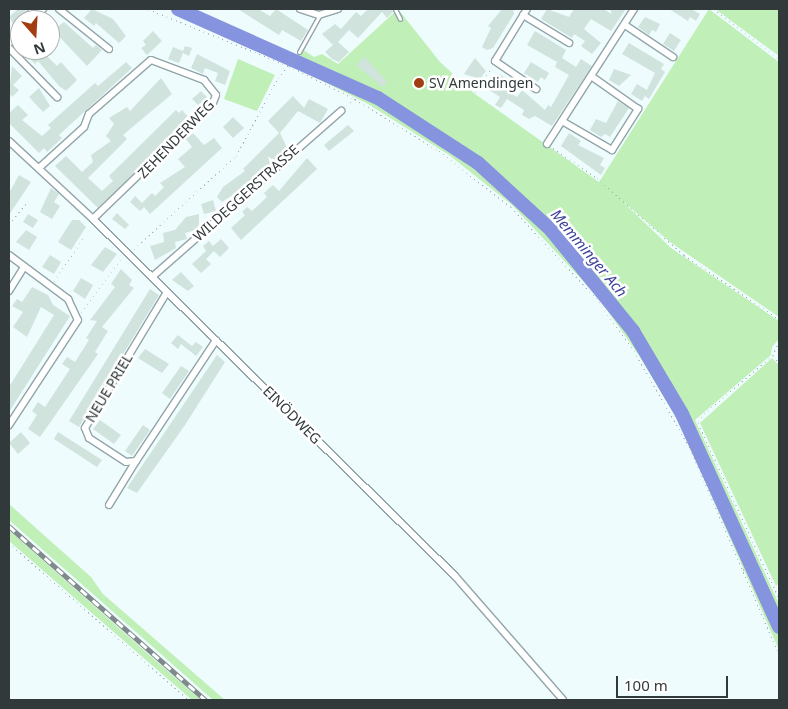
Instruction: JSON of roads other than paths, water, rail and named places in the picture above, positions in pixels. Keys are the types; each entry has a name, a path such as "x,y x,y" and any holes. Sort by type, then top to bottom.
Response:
{"street":[{"path":"59,9 109,50"},
{"path":"300,9 319,16 338,9"},
{"path":"547,144 634,9"},
{"path":"536,89 495,60 525,12 569,43"},
{"path":"625,25 673,57"},
{"path":"9,48 57,97"},
{"name":"ZEHENDERWEG","path":"40,168 84,127 89,114 151,60 204,80 216,95 213,103 93,219"},
{"path":"562,121 612,150 638,109 591,76"},
{"name":"WILDEGGERSTRASSE","path":"152,277 340,111"},
{"name":"EINÖDWEG","path":"9,141 93,219 467,589 563,700"},
{"path":"9,255 73,304 78,315 76,324 9,425"},
{"path":"9,291 24,267"},
{"name":"NEUE PRIEL","path":"136,461 126,462 89,438 85,428 167,292"},
{"path":"109,505 216,340"}],"lane":[{"path":"395,9 400,19"},
{"path":"299,52 319,16"}],"waterway":[{"name":"Memminger Ach","path":"178,9 378,98 478,163 551,230 633,331 682,414 779,627"}],"railway":[{"path":"9,526 206,700"}],"place":[{"name":"SV Amendingen","path":"419,83"}]}
